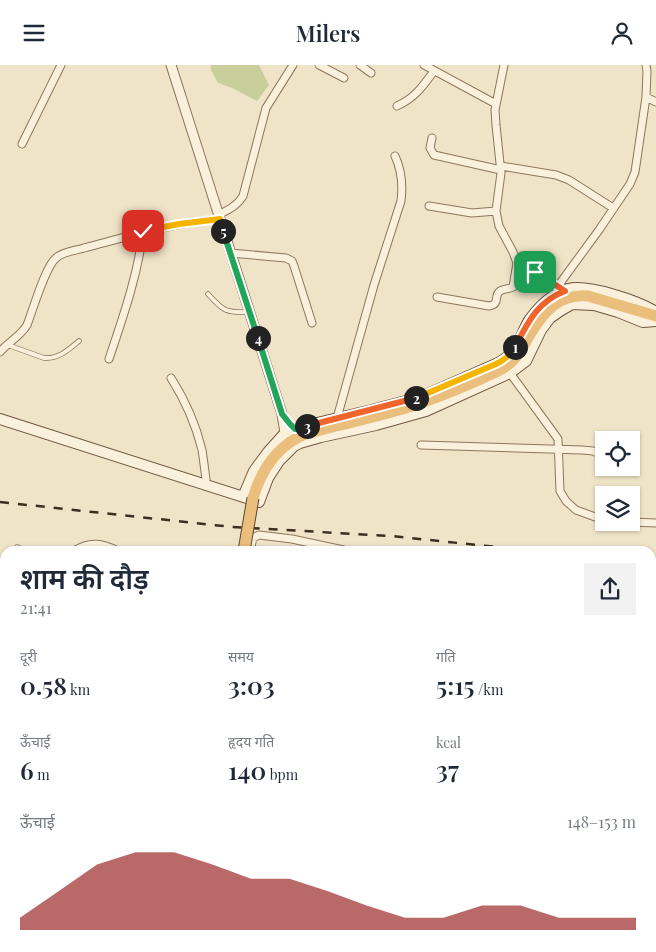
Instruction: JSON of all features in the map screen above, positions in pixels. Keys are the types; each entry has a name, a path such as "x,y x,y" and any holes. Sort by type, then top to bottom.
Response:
{"highway":[{"path":"245,546 257,485 274,456 292,441 317,431 422,403 484,377 509,364 516,358 536,324 559,301 567,297 588,296 656,316"}],"main road":[{"path":"243,497 254,471 268,451 290,431 421,397 496,364 513,351 528,322 539,308 562,288 597,290 656,312"},
{"path":"0,419 259,502 268,479 279,461 294,446 321,437 376,425 426,411 516,370 526,361 541,330 550,319 572,304 594,305 643,322 656,321"}],"street":[{"path":"22,143 61,65"},
{"path":"171,65 282,414 290,431"},
{"path":"0,352 23,332 49,267 63,253 143,231 219,217 239,203 243,196 266,108 293,65"},
{"path":"319,65 344,78"},
{"path":"360,65 371,73"},
{"path":"424,65 496,104"},
{"path":"437,297 492,306 495,304 500,291 513,287 517,263 499,226 496,211 501,168 496,125 496,104 504,65"},
{"path":"517,263 562,288 630,184 635,173 646,97 646,65"},
{"path":"397,106 405,103 412,97 434,71"},
{"path":"646,97 656,101"},
{"path":"432,138 430,148 434,155 501,168 556,175 569,180 613,208"},
{"path":"337,418 374,285 401,201 402,177 395,156"},
{"path":"429,206 472,213 496,211"},
{"path":"109,359 133,286 143,231"},
{"path":"230,253 286,258 292,261 312,323"},
{"path":"510,373 558,439 560,491 566,501 576,510 595,517"},
{"path":"171,378 197,433 203,453 207,486"},
{"path":"421,445 595,452"},
{"path":"640,522 656,523"},
{"path":"251,546 253,538 259,535 292,539 325,546"},
{"path":"82,546 92,544 104,546"}],"lane":[{"path":"208,294 220,307 228,311 235,313 250,312"},
{"path":"6,345 50,359 59,356 79,341"}],"green space":[{"path":"211,65 259,65 269,85 257,101 218,83 211,70"}],"railway":[{"path":"0,502 232,527 391,536 487,546"}],"route":[{"path":"143,231 220,219 282,414 295,429 421,397 506,358 513,351 528,322 539,308 551,298 565,291 535,272"}]}
